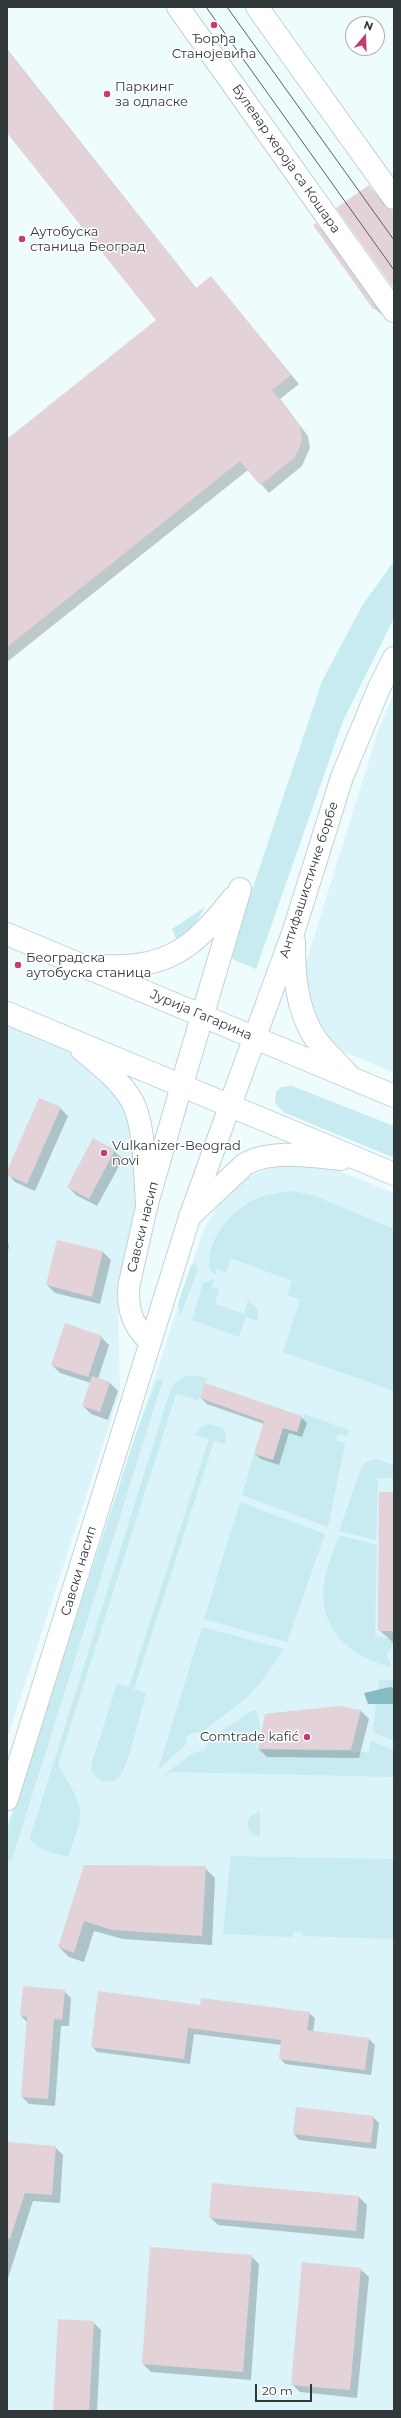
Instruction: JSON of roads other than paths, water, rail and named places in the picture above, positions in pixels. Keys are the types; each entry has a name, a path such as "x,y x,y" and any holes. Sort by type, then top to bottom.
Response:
{"main road":[{"name":"Булевар хероја са Кошара","path":"178,7 394,311"},
{"path":"257,7 394,198"},
{"name":"Антифашистичке борбе","path":"230,1105 294,930 342,777 379,688 394,658"},
{"path":"83,966 121,967 163,960 193,942 208,929 240,889 182,1084"},
{"path":"294,930 294,965 300,1010 314,1036 351,1078"},
{"name":"Јурија Гагарина","path":"7,934 394,1096"},
{"path":"7,1013 182,1084 394,1174"},
{"path":"70,1039 114,1078 132,1102 141,1138 147,1205"},
{"path":"190,1216 245,1164 253,1160 282,1156 304,1156 362,1161"}],"street":[{"name":"Савски насип","path":"150,1342 141,1334 130,1315 128,1298 147,1205 182,1084"},
{"name":"Савски насип","path":"7,1800 190,1216 230,1105"}],"tram line":[{"path":"206,7 394,270"},
{"path":"227,7 394,240"}],"place":[{"name":"Ђорђа Станојевића","path":"214,25"},
{"name":"Паркинг за одласке","path":"107,94"},
{"name":"Аутобуска станица Београд","path":"22,239"},
{"name":"Београдска аутобуска станица","path":"18,965"},
{"name":"Vulkanizer-Beograd novi","path":"104,1153"},
{"name":"Comtrade kafić","path":"307,1737"}]}
